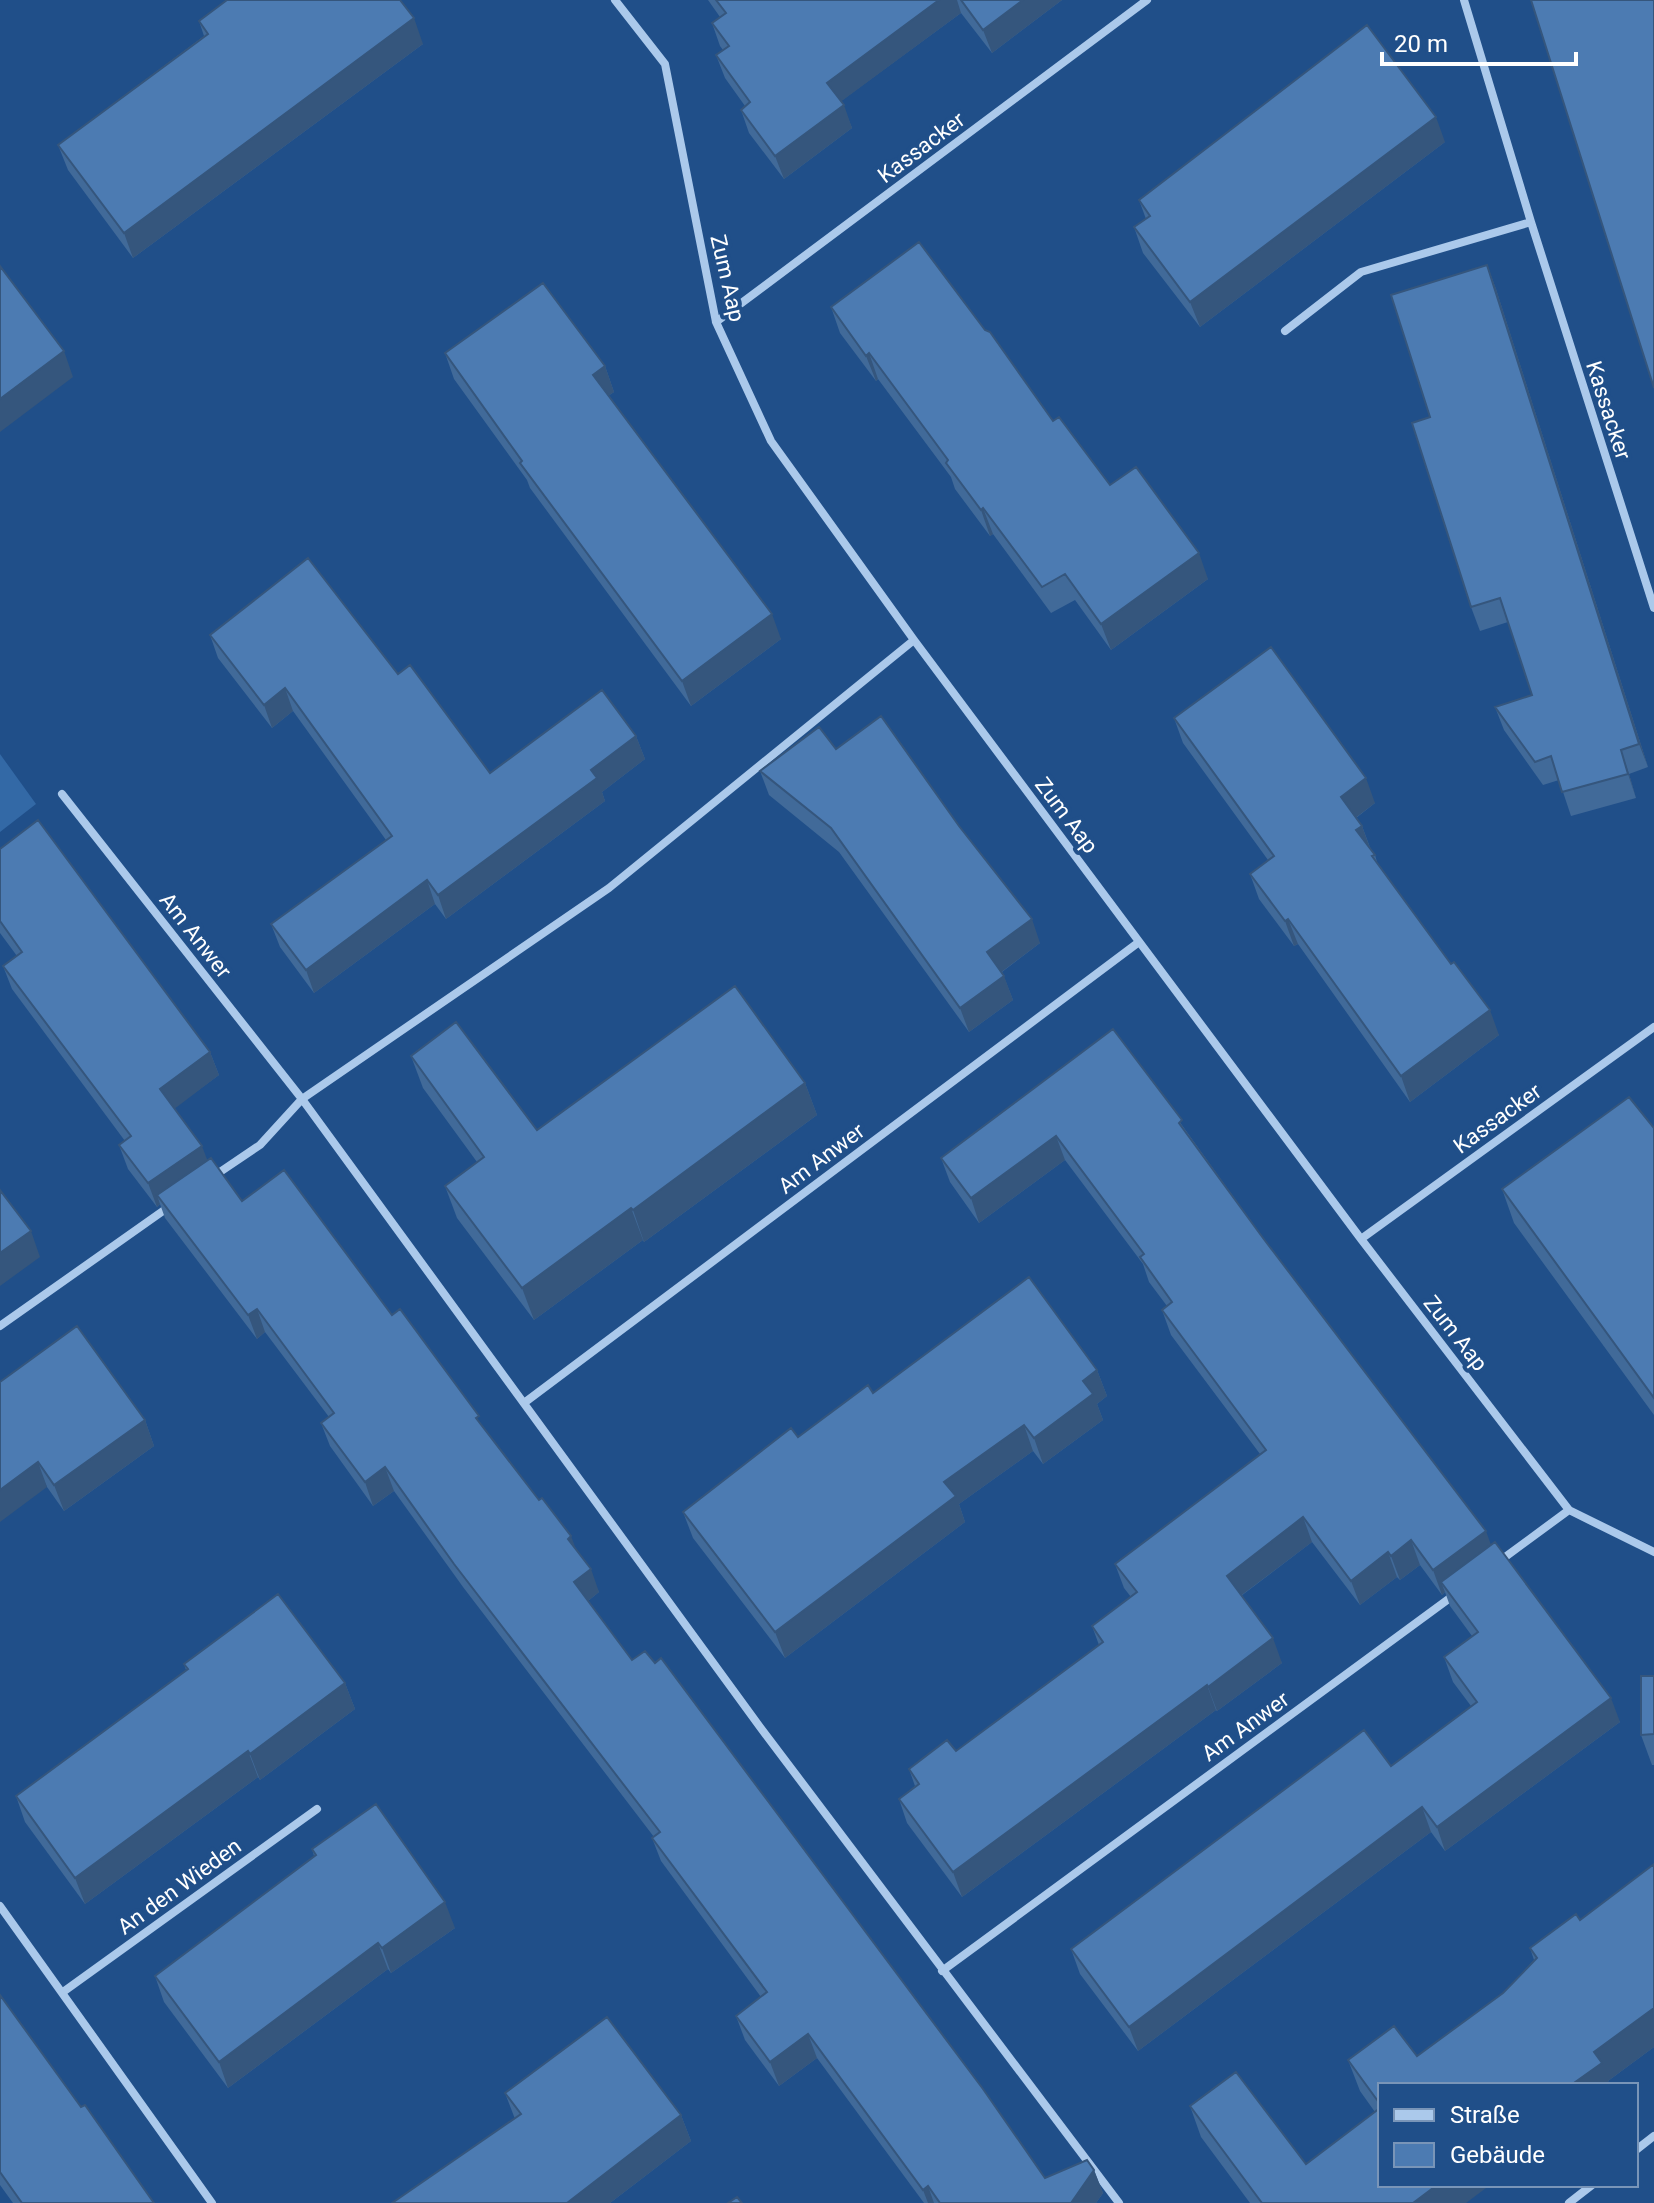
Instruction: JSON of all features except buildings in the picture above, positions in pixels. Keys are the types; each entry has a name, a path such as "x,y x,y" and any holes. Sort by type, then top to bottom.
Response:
{"street":[{"name":"Zum Aap","path":"615,0 665,64 716,322 771,441 914,640 1139,942 1569,1510 1654,1552"},
{"name":"Kassacker","path":"716,322 1147,0"},
{"name":"Kassacker","path":"1464,0 1654,608"},
{"path":"1285,331 1361,272 1531,222"},
{"path":"209,1180 260,1145 302,1099 609,888 914,640"},
{"name":"Am Anwer","path":"62,794 302,1099 942,1971 1119,2203"},
{"name":"Am Anwer","path":"524,1403 1139,942"},
{"name":"Kassacker","path":"1361,1239 1654,1027"},
{"path":"0,1326 183,1197"},
{"path":"1492,1566 1569,1510"},
{"name":"Am Anwer","path":"942,1971 1467,1585"},
{"name":"An den Wieden","path":"63,1992 317,1809"},
{"path":"0,1906 212,2203"},
{"path":"1638,2148 1654,2136"},
{"path":"1569,2203 1589,2187"}],"shaded area":[{"path":"0,754 36,804 0,832"}]}
